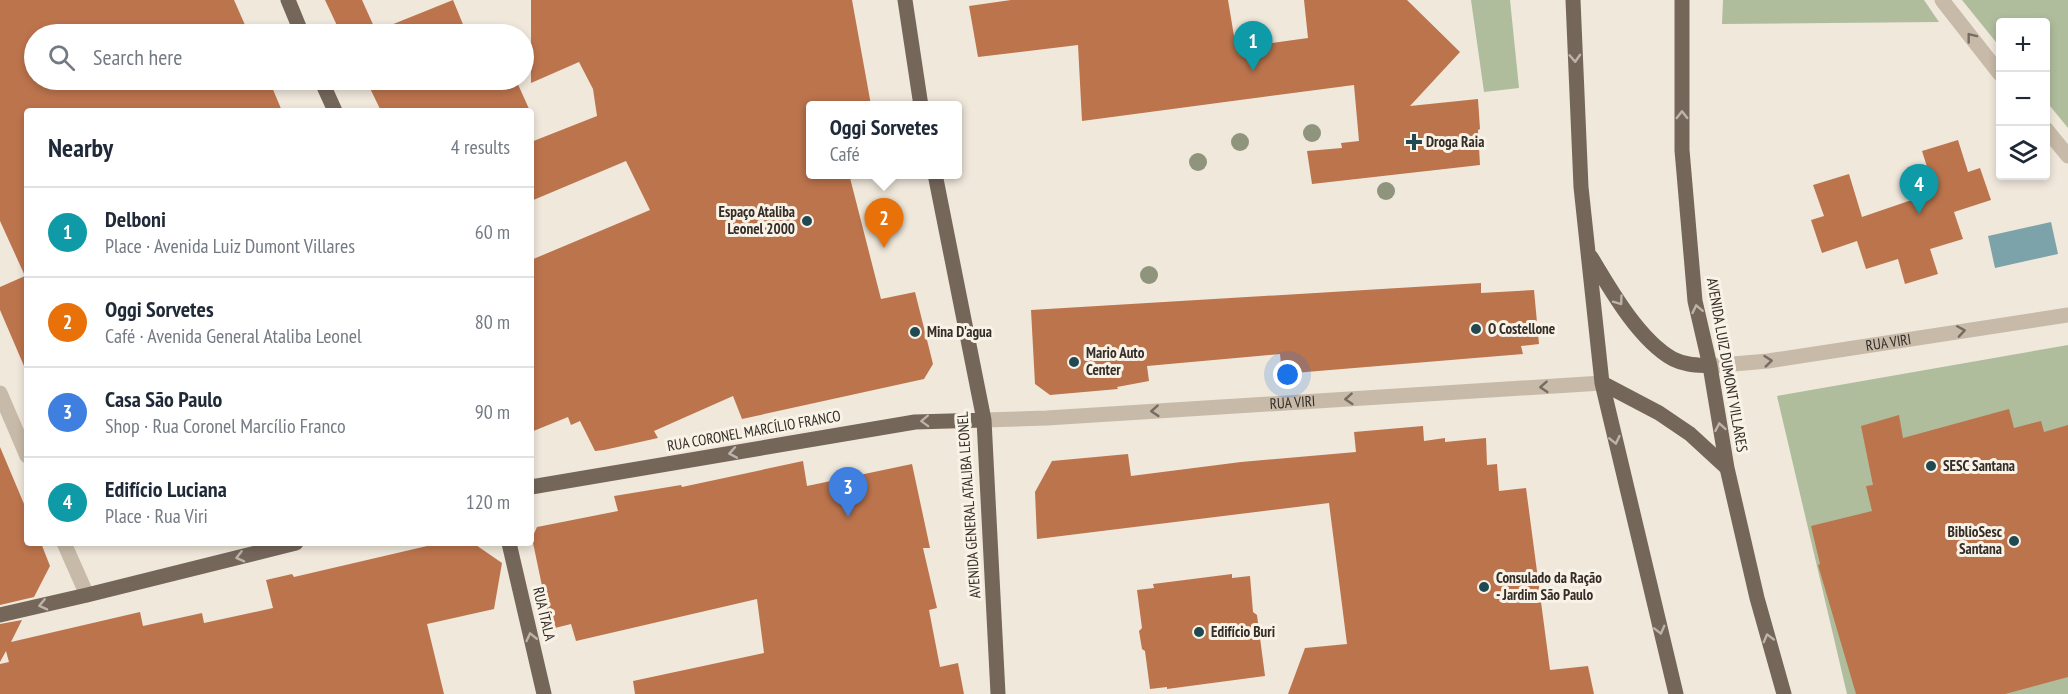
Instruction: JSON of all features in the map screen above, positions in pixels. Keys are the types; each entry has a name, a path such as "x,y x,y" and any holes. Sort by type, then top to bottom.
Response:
{"main road":[{"path":"288,0 298,24"},
{"path":"905,0 920,101"},
{"path":"1573,0 1581,187 1602,383 1676,694"},
{"name":"AVENIDA LUIZ DUMONT VILLARES","path":"1682,0 1682,150 1695,301 1710,366 1727,468 1757,598 1784,694"},
{"path":"326,90 334,108"},
{"name":"AVENIDA GENERAL ATALIBA LEONEL","path":"936,179 984,420 998,694"},
{"path":"1588,252 1623,307 1643,333 1660,349 1673,359 1690,365 1710,366"},
{"path":"1602,383 1659,413 1690,434 1727,468"},
{"name":"RUA CORONEL MARCÍLIO FRANCO","path":"534,486 915,422 984,420"},
{"path":"0,615 87,596 284,546"},
{"name":"RUA ÍTALA","path":"510,546 544,694"}],"street":[{"path":"1942,0 1999,72"},
{"path":"2050,134 2068,156"},
{"name":"RUA VIRI","path":"1710,366 1780,359 2068,315"},
{"name":"RUA VIRI","path":"984,420 1602,383"},
{"path":"0,393 24,449"},
{"path":"65,546 87,596"}],"green space":[{"path":"1471,0 1510,0 1519,88 1484,92"},
{"path":"1723,0 1924,0 1939,22 1722,24"},
{"path":"1962,0 2068,0 2068,128 2050,106 2050,18 1996,18 1996,42"},
{"name":"SESC Santana","path":"2068,345 2068,694 1847,694 1777,396"}],"water":[{"path":"2051,222 2058,254 1995,268 1988,236"}],"building":[{"path":"0,0 234,0 245,24 24,24 24,90 273,90 281,108 24,108 24,274 0,221"},
{"path":"325,0 362,0 373,24 336,24"},
{"path":"453,0 463,24 393,24"},
{"path":"531,0 852,0 870,101 806,101 806,179 850,179 881,299 915,292 933,364 924,379 742,419 733,396 654,431 658,438 604,450 595,451 580,421 571,425 568,417 534,431 534,259 650,210 626,161 534,200 534,141 597,116 593,89 579,62 534,82 534,24 531,24"},
{"path":"1011,0 1228,0 1236,48 1308,38 1304,0 1407,0 1460,52 1410,106 1478,99 1480,165 1312,184 1307,151 1342,148 1341,143 1359,141 1354,85 1082,121 1078,45 978,57 969,6"},
{"path":"371,90 521,90 529,108 380,108"},
{"path":"1958,140 1968,172 1980,168 1991,200 1954,212 1963,239 1930,249 1938,274 1905,284 1898,259 1866,269 1857,241 1822,253 1811,220 1824,216 1813,185 1849,174 1862,217 1935,192 1922,151"},
{"path":"24,276 24,366 0,310 0,287"},
{"path":"1481,283 1481,293 1534,290 1539,344 1521,346 1523,354 1282,374 1280,354 1147,366 1149,381 1117,387 1118,389 1050,395 1035,384 1031,310"},
{"name":"SESC Santana","path":"2009,409 2014,428 2041,421 2044,432 2068,425 2068,677 2005,694 1856,694 1818,565 1820,564 1811,526 1872,511 1866,486 1873,485 1861,426 1899,415 1903,438"},
{"path":"1423,426 1424,441 1445,438 1445,442 1486,438 1487,465 1497,464 1499,491 1526,488 1550,670 1588,666 1594,694 1288,694 1305,648 1347,644 1329,503 1037,539 1035,492 1052,461 1128,454 1131,476 1241,462 1356,452 1354,432"},
{"path":"0,447 24,504 24,546 42,546 50,566 34,597 0,605"},
{"path":"803,461 807,486 912,464 930,548 923,548 937,608 929,610 940,667 958,663 964,694 635,694 633,681 764,653 757,599 576,641 571,624 551,629 534,546 534,534 537,527 618,511 614,496 681,485 682,487"},
{"path":"427,546 477,546 502,563 494,609 427,624 444,694 0,694 0,664 9,662 6,651 0,662 0,624 22,620 11,642 140,612 143,626 202,613 204,623 273,608 266,580 292,574 294,577"},
{"name":"Edifício Buri","path":"1232,574 1232,578 1250,576 1253,612 1257,615 1265,676 1167,689 1167,687 1150,689 1145,651 1142,649 1139,631 1142,628 1137,590 1154,588 1153,584"}],"place":[{"name":"Delboni","path":"1253,71"},
{"name":"Droga Raia","path":"1414,142"},
{"name":"Edifício Luciana","path":"1919,214"},
{"name":"Espaço Ataliba Leonel 2000","path":"807,221"},
{"name":"Oggi Sorvetes","path":"884,248"},
{"name":"O Costellone","path":"1476,329"},
{"name":"Mina D'agua","path":"915,332"},
{"name":"Mario Auto Center","path":"1074,362"},
{"name":"SESC Santana","path":"1931,466"},
{"name":"Casa São Paulo","path":"848,517"},
{"name":"BiblioSesc Santana","path":"2014,541"},
{"name":"Consulado da Ração - Jardim São Paulo","path":"1484,587"},
{"name":"Edifício Buri","path":"1199,632"}]}
